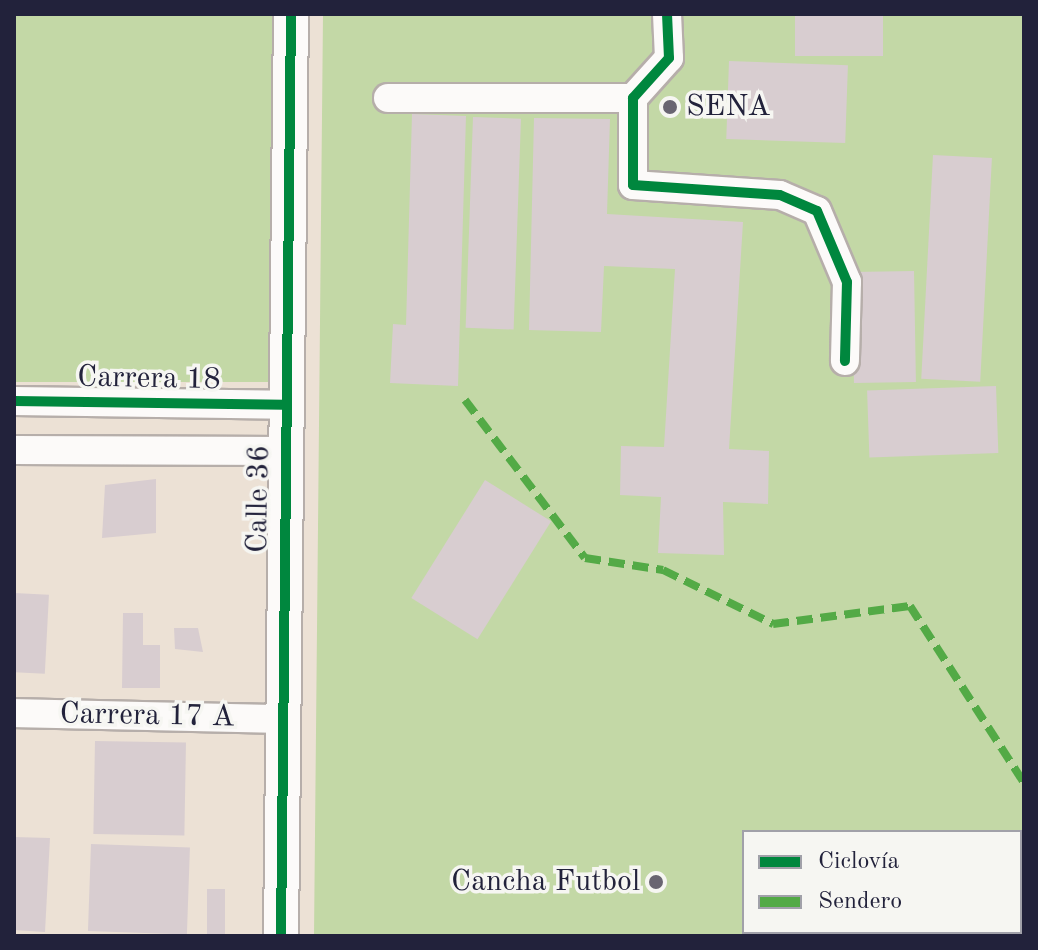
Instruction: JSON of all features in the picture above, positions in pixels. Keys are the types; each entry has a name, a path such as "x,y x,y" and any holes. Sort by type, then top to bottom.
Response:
{"street":[{"name":"Calle 36","path":"281,936 284,405 291,14"},
{"path":"667,14 669,58 633,98 633,185 780,195 817,211 847,282 845,361"},
{"path":"388,98 633,98"},
{"name":"Carrera 18","path":"14,401 284,405"},
{"path":"14,450 284,451"},
{"name":"Carrera 17 A","path":"14,713 281,719"}],"green space":[{"path":"14,14 280,14 280,382 14,382"},
{"path":"323,14 1024,14 1024,936 314,936"}],"building":[{"path":"795,14 883,14 883,56 795,56"},
{"path":"729,61 848,65 845,143 726,139"},
{"path":"412,114 466,116 458,386 390,383 393,324 406,325"},
{"path":"473,117 521,119 514,330 466,328"},
{"path":"534,118 610,119 607,214 743,222 729,449 769,451 768,504 723,502 724,555 658,553 661,497 620,495 621,446 664,447 675,269 604,266 601,332 529,330"},
{"path":"933,155 992,158 980,382 921,379"},
{"path":"914,271 916,382 854,383 852,272"},
{"path":"996,386 998,453 869,457 867,391"},
{"path":"156,479 156,533 102,538 105,485"},
{"path":"485,480 551,521 477,639 411,598"},
{"path":"14,593 49,595 45,674 14,672"},
{"path":"123,613 143,613 143,645 160,645 160,688 122,688"},
{"path":"174,628 198,628 203,652 175,649"},
{"path":"95,741 186,743 184,836 93,834"},
{"path":"14,837 50,838 45,932 14,930"},
{"path":"91,844 190,847 187,934 88,931"},
{"path":"207,889 225,889 225,936 207,936"}],"marked path":[{"path":"465,400 585,558 663,570 773,624 910,606 1024,783"}],"cycle path":[{"path":"281,936 291,14"},
{"path":"667,14 669,58 633,98 633,185 780,195 817,211 847,282 845,361"},
{"path":"14,401 284,405"}],"place":[{"name":"SENA","path":"670,107"},
{"name":"Cancha Futbol","path":"656,882"}]}
